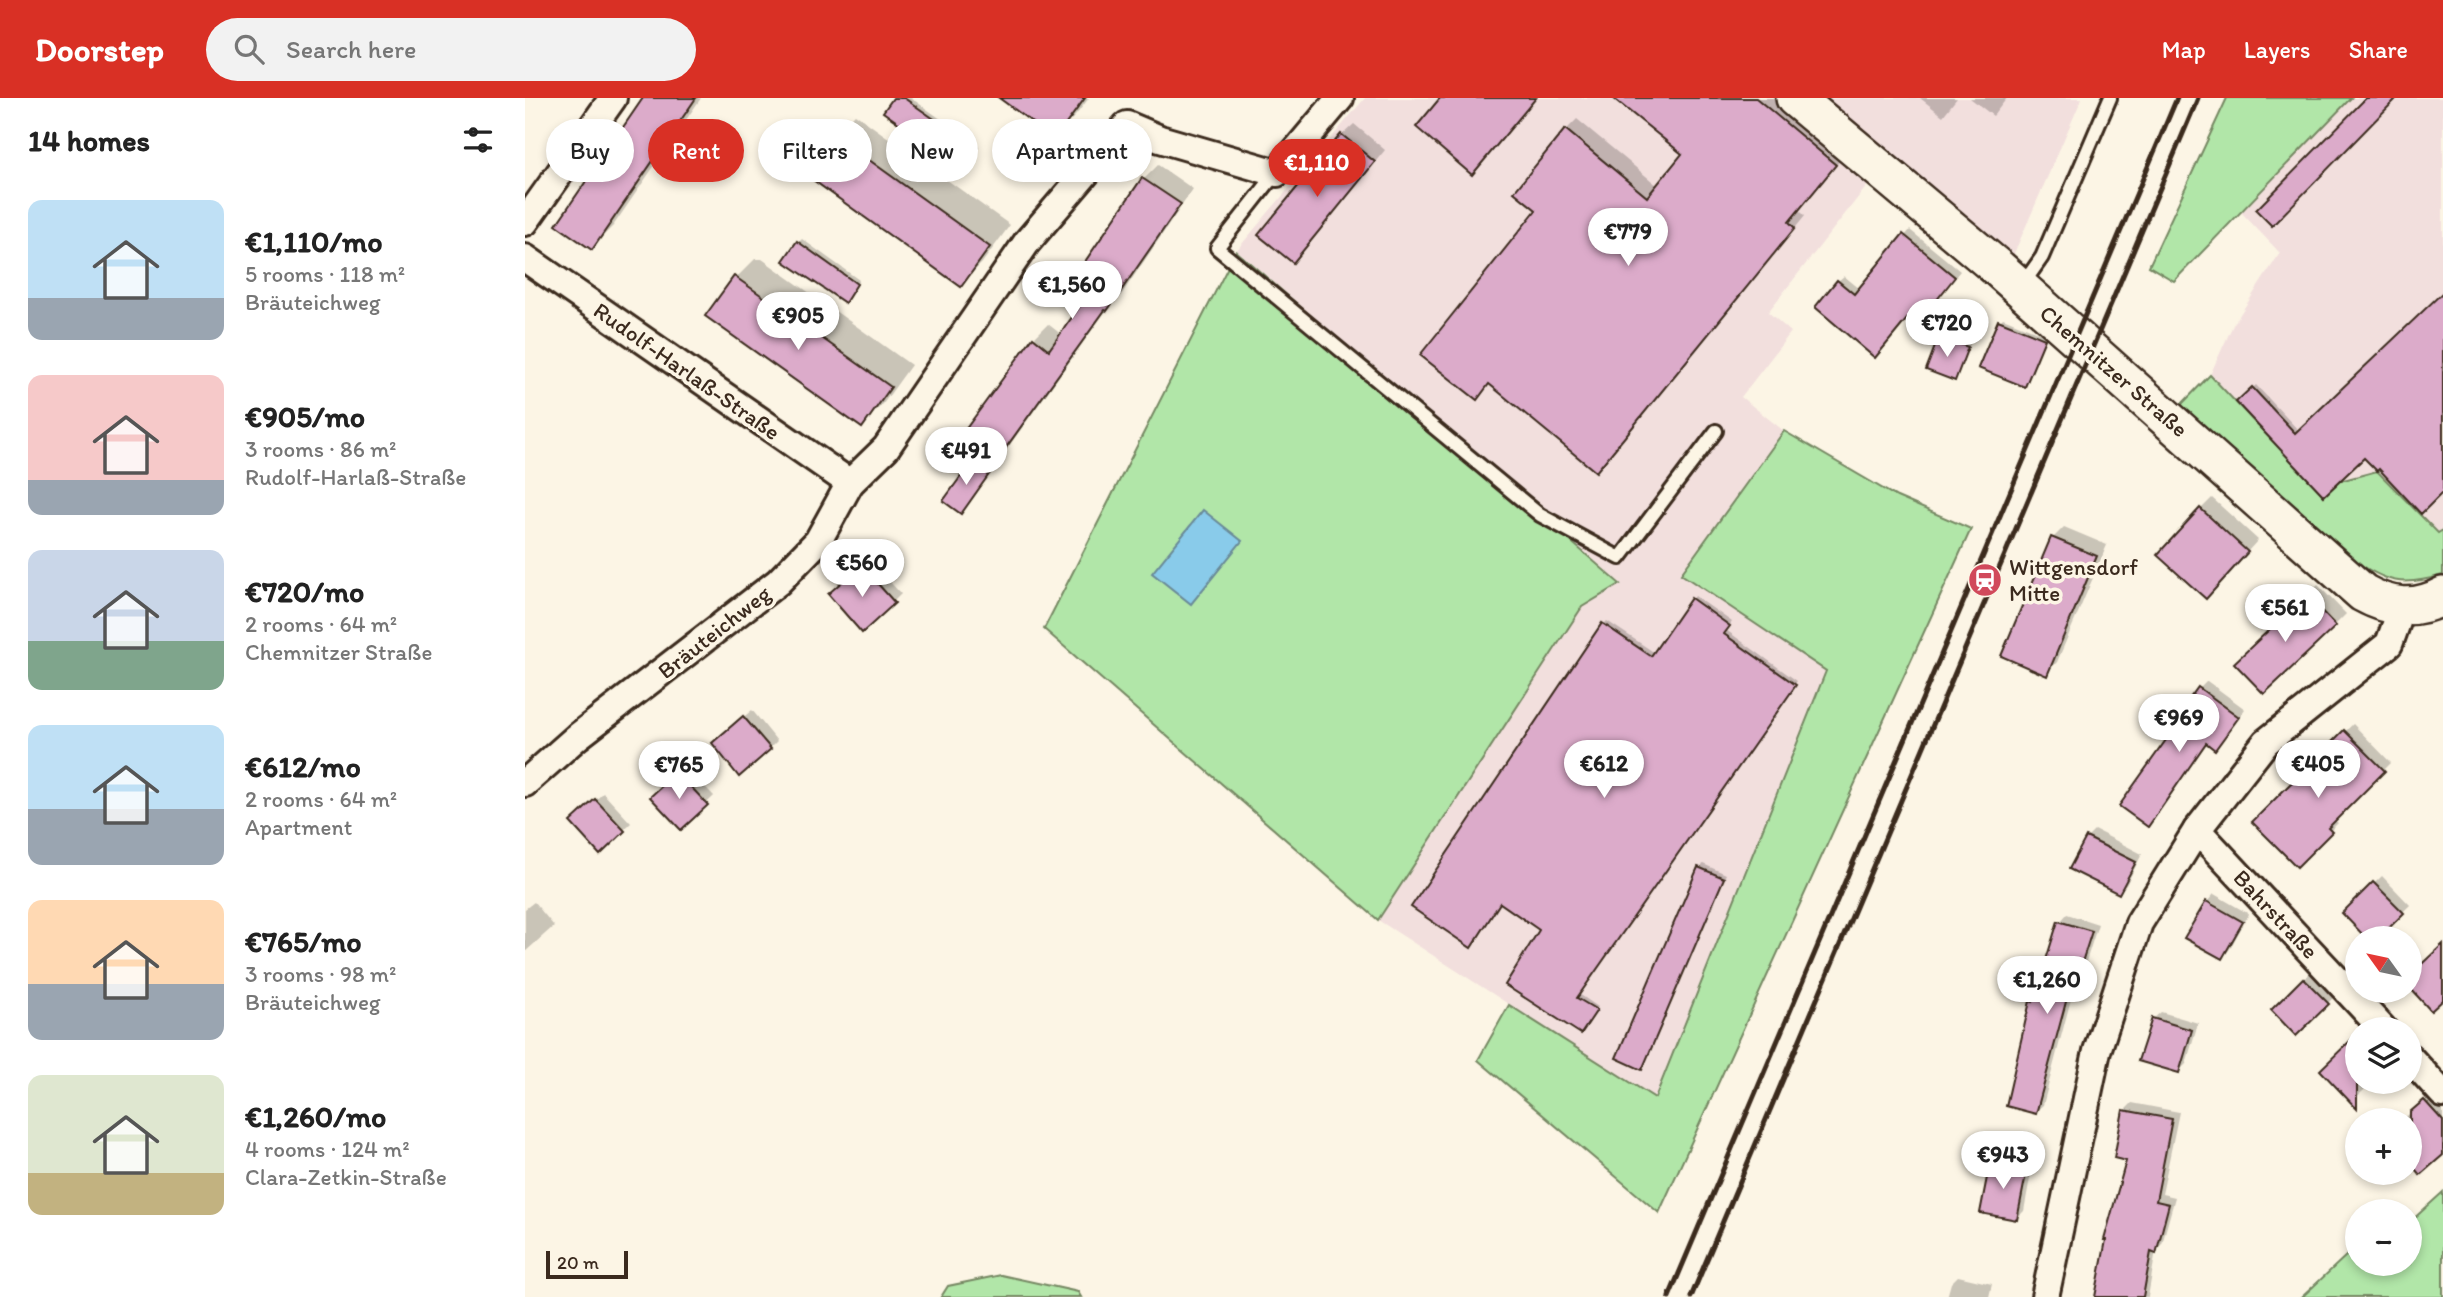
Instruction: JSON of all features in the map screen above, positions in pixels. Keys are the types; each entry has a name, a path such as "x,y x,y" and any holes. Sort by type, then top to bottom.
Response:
{"street":[{"path":"525,222 613,98"},
{"path":"1277,173 1340,98"},
{"name":"Chemnitzer Straße","path":"1795,98 2020,288 2363,593 2381,603 2402,608"},
{"name":"Bräuteichweg","path":"525,783 577,737 778,582 817,541 850,483 886,448 1027,242 1127,125 1160,139 1277,173"},
{"name":"Rudolf-Harlaß-Straße","path":"525,258 850,483"},
{"path":"2045,1297 2097,1051 2139,923 2197,830 2266,742 2389,644 2402,608 2429,604 2443,596"},
{"name":"Bahrstraße","path":"2197,830 2372,1017"},
{"path":"2422,1071 2443,1094"}],"lane":[{"path":"2020,288 2042,257 2111,98"},
{"path":"1277,173 1217,248 1540,515 1620,558 1716,431"}],"shaded area":[{"path":"1365,98 2082,98 2012,258 1889,158 1768,312 1791,332 1741,397 1784,431 1682,574 1826,670 1654,1098 1378,920 1582,607 1620,583 1236,251"},
{"path":"2351,98 2443,98 2443,530 2439,534 2340,481 2324,496 2210,375 2233,325 2280,253 2241,212"}],"green space":[{"path":"2227,98 2351,98 2174,281 2149,266"},
{"path":"1236,251 1620,584 1582,607 1378,920 1044,629"},
{"path":"2210,375 2324,496 2340,481 2377,471 2438,533 2443,530 2443,575 2405,582 2385,578 2352,559 2179,407"},
{"path":"1784,431 1897,497 1971,529 1659,1213 1478,1060 1509,1005 1655,1098 1826,671 1681,574"},
{"path":"2443,1192 2443,1297 2302,1297 2345,1257 2345,1276 2422,1276 2422,1211"},
{"path":"1001,1275 1078,1292 1081,1297 941,1297 948,1286"}],"water":[{"path":"1203,510 1242,541 1191,604 1152,573"}],"building":[{"path":"643,98 696,98 682,119 648,119 648,168 592,250 556,225 585,182 634,182 634,119 629,119"},
{"path":"893,98 904,98 934,119 893,119 883,112"},
{"path":"999,98 1085,98 1070,119 1028,119"},
{"path":"1440,98 1536,98 1472,175 1416,127"},
{"path":"1613,98 1756,98 1836,165 1789,222 1795,228 1596,472 1489,384 1477,400 1420,355 1536,210 1514,192 1565,129 1647,197 1682,154"},
{"path":"2366,98 2397,98 2272,226 2256,210"},
{"path":"1341,134 1375,162 1293,263 1258,235"},
{"path":"872,162 886,172 886,182 900,182 990,247 961,287 816,182 872,182"},
{"path":"1139,182 1148,182 1181,204 1107,311 1105,310 992,467 957,441 1033,337 1049,350 1086,297 1069,285"},
{"path":"1903,234 1955,277 1916,326 1907,319 1875,358 1815,307 1837,280 1854,294"},
{"path":"797,241 857,284 845,303 783,261"},
{"path":"734,276 891,387 862,428 705,316"},
{"path":"2443,292 2443,492 2421,514 2379,469 2377,471 2364,458 2324,496 2236,402 2252,387 2295,433"},
{"path":"1998,320 2045,339 2025,387 1978,368"},
{"path":"1939,336 1968,347 1955,381 1926,370"},
{"path":"972,461 990,473 961,514 943,501"},
{"path":"2200,508 2248,552 2206,599 2157,555"},
{"path":"2051,537 2097,556 2047,676 2001,656"},
{"path":"861,565 895,603 862,633 828,594"},
{"path":"2306,595 2336,626 2264,694 2234,663"},
{"path":"1691,598 1730,626 1724,634 1796,685 1577,998 1597,1010 1581,1034 1505,985 1539,930 1500,903 1471,948 1411,907 1602,623 1651,656"},
{"path":"2198,687 2239,717 2215,750 2206,743 2148,827 2119,806 2178,723 2174,720"},
{"path":"743,716 771,749 739,777 712,743"},
{"path":"2344,730 2385,771 2328,828 2332,832 2297,867 2252,822 2307,767 2322,778 2333,766 2321,753"},
{"path":"677,772 708,805 681,830 650,797"},
{"path":"595,799 625,831 600,855 570,822"},
{"path":"2086,837 2136,862 2119,894 2069,869"},
{"path":"1698,867 1724,878 1642,1070 1616,1058"},
{"path":"2373,882 2404,913 2391,926 2354,926 2342,913"},
{"path":"2206,901 2243,922 2222,959 2184,938"},
{"path":"2058,921 2092,931 2075,984 2071,983 2036,1114 2006,1106 2030,1001 2033,1002"},
{"path":"2443,944 2443,1000 2431,1011 2422,1001 2422,964"},
{"path":"2303,978 2329,1004 2296,1036 2271,1010"},
{"path":"2152,1018 2192,1030 2179,1073 2138,1061"},
{"path":"2345,1046 2345,1094 2357,1094 2357,1108 2356,1108 2320,1070"},
{"path":"2424,1100 2443,1121 2443,1155 2422,1173 2422,1108 2415,1108"},
{"path":"2123,1110 2172,1119 2156,1201 2169,1204 2156,1254 2151,1252 2143,1297 2095,1297 2104,1240 2126,1161 2114,1158"},
{"path":"1990,1162 2027,1169 2017,1220 1980,1213"}],"railway":[{"path":"1669,1297 2177,98"},
{"path":"1691,1297 2198,98"}],"place":[{"name":"Wittgensdorf Mitte","path":"1985,580"}]}
